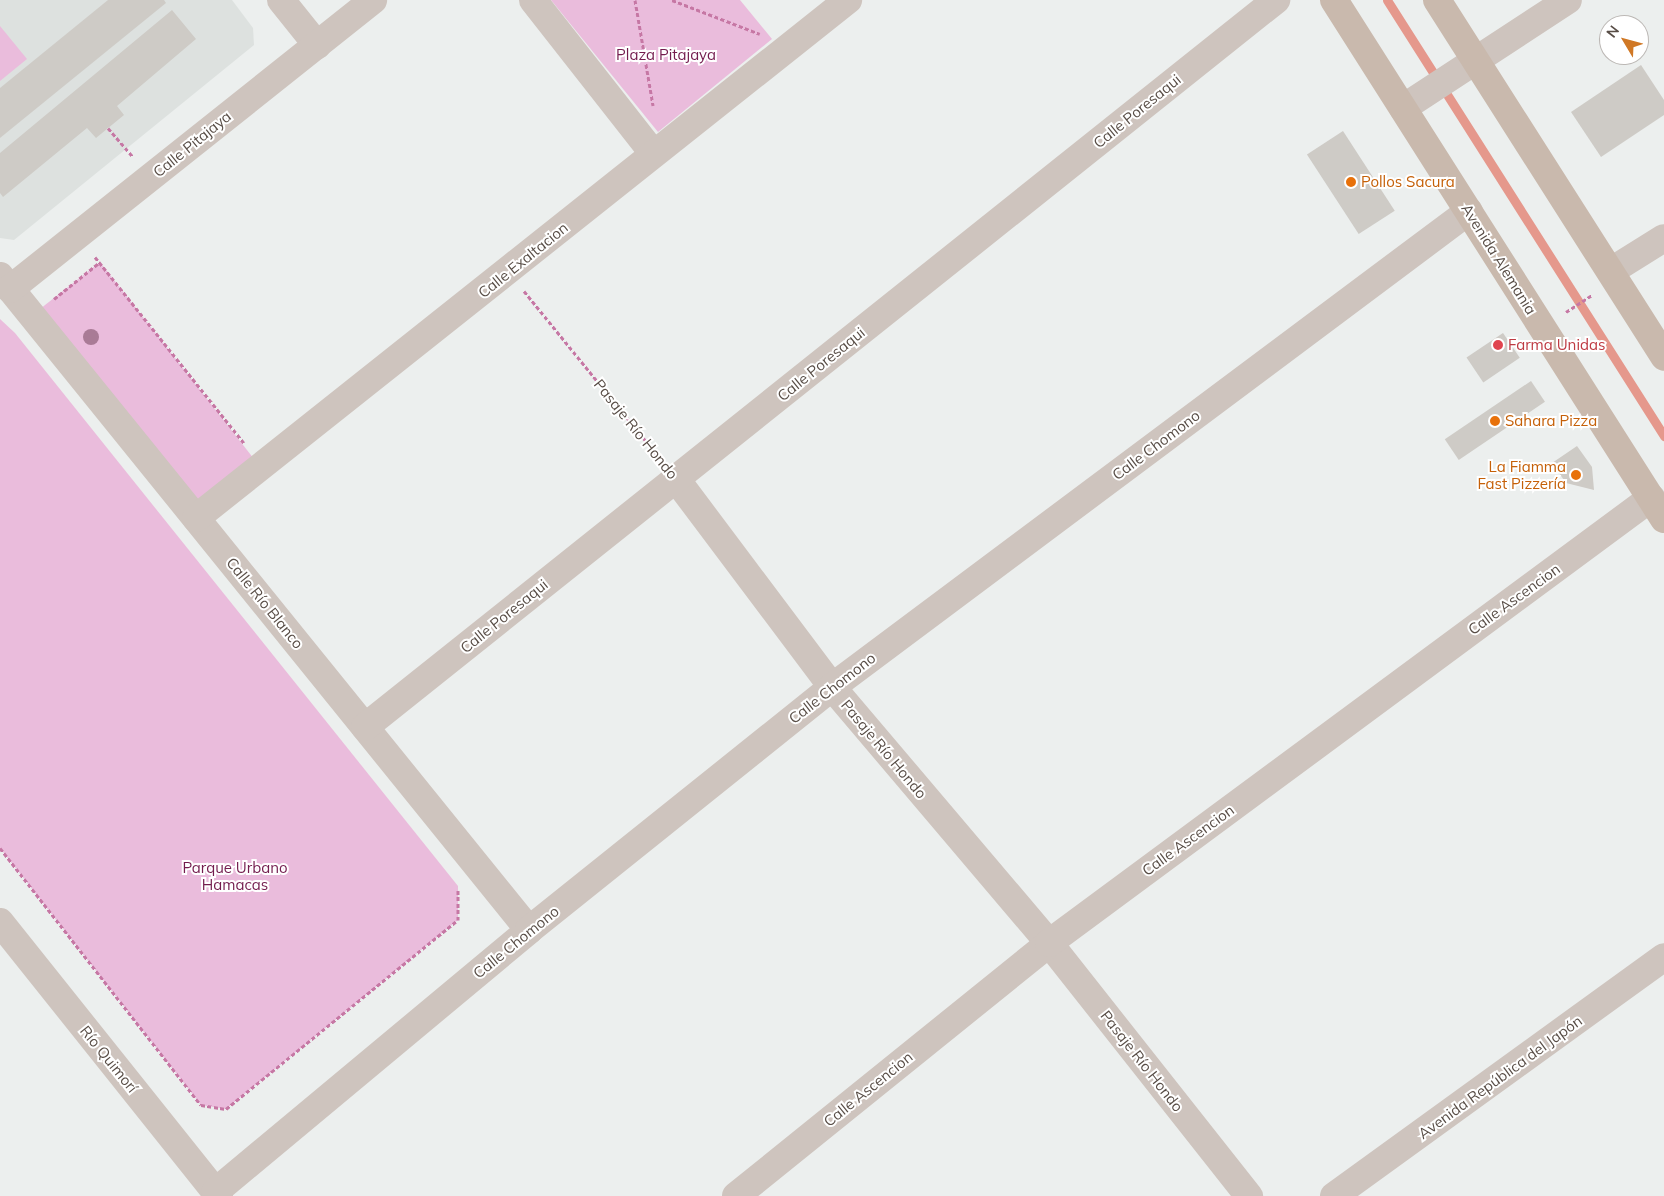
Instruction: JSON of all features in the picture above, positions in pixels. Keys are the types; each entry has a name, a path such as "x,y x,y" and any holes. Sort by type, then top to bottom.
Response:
{"main road":[{"name":"Avenida Alemania","path":"1334,0 1413,102 1469,211 1657,508"},
{"path":"1437,0 1476,60 1603,282 1664,357"}],"street":[{"path":"281,0 317,45"},
{"name":"Calle Pitajaya","path":"5,282 78,235 373,0"},
{"path":"533,0 653,152"},
{"name":"Calle Exaltacion","path":"196,518 509,272 653,152 848,0"},
{"name":"Calle Poresaqui","path":"365,727 1276,0"},
{"path":"1413,102 1568,0"},
{"name":"Calle Chomono","path":"217,1194 529,930 832,687 1469,211"},
{"path":"1603,282 1664,238"},
{"name":"Calle Río Blanco","path":"5,282 529,930"},
{"name":"Pasaje Río Hondo","path":"676,479 832,687 1049,943 1248,1196"},
{"name":"Calle Ascencion","path":"736,1196 1049,943 1657,508"},
{"name":"Río Quimorí","path":"5,937 217,1194"},
{"name":"Avenida República del Japón","path":"1334,1196 1664,957"}],"path":[{"path":"635,0 658,132 653,152"},
{"path":"672,0 772,39 781,52"},
{"path":"108,128 149,179"},
{"path":"78,235 245,445"},
{"name":"Pasaje Río Hondo","path":"509,272 676,479"},
{"path":"1570,309 1603,282"},
{"path":"0,848 201,1105 226,1109 458,920 458,886"}],"shaded area":[{"path":"0,0 232,0 253,28 254,45 14,240 0,238"}],"green space":[{"name":"Plaza Pitajaya","path":"551,0 740,0 772,39 658,132"},
{"path":"0,26 27,59 0,81"},
{"path":"100,262 256,461 195,509 39,309"},
{"name":"Parque Urbano Hamacas","path":"0,319 15,333 458,886 458,920 226,1109 201,1105 0,848"}],"building":[{"path":"108,0 164,0 166,3 0,138 0,88"},
{"path":"172,10 196,39 117,106 124,115 96,138 87,128 3,197 0,193 0,153"},
{"path":"1641,65 1664,100 1664,115 1601,157 1571,112"},
{"name":"Pollos Sacura","path":"1343,131 1395,211 1359,234 1307,154"},
{"name":"Farma Unidas","path":"1503,333 1520,358 1483,382 1467,358"},
{"name":"Sahara Pizza","path":"1531,381 1545,402 1459,460 1445,439"},
{"name":"La Fiamma Fast Pizzería","path":"1577,446 1592,467 1594,490 1566,483 1552,463"}],"waterway":[{"path":"1387,0 1664,436"}],"place":[{"name":"Pollos Sacura","path":"1351,182"},
{"name":"Farma Unidas","path":"1498,345"},
{"name":"Sahara Pizza","path":"1495,421"},
{"name":"La Fiamma Fast Pizzería","path":"1576,475"}]}
